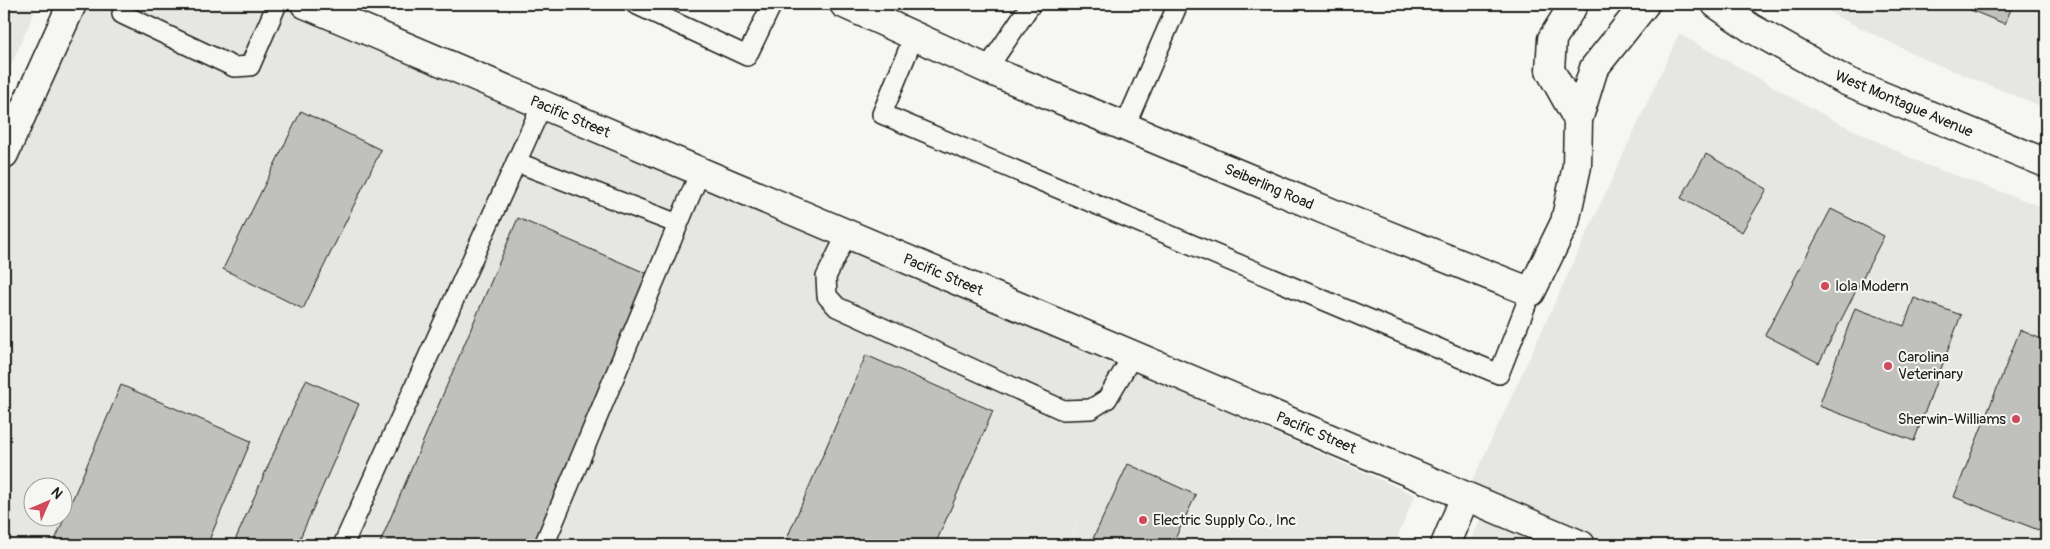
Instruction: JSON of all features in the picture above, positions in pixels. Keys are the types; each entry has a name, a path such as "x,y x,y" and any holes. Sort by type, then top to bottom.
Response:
{"street":[{"path":"4,154 72,4"},
{"name":"Pacific Street","path":"305,4 1581,545"},
{"name":"Seiberling Road","path":"844,4 987,70 1337,215 1531,292"},
{"path":"1574,4 1552,39 1550,70 1578,120"},
{"path":"1531,292 1564,222 1577,166 1578,120 1594,68 1645,4"},
{"name":"West Montague Avenue","path":"1716,4 1751,28 1846,81 2046,163"},
{"path":"1445,545 1465,497"}],"lane":[{"path":"122,14 234,67 250,66 278,4"},
{"path":"635,4 747,56 772,4"},
{"path":"987,70 1031,4"},
{"path":"1125,126 1178,4"},
{"path":"914,36 882,114 1499,374 1531,292"},
{"path":"343,545 542,104"},
{"path":"516,162 678,224"},
{"path":"544,545 700,172"},
{"path":"847,234 826,277 827,296 837,307 1063,410 1091,409 1106,399 1133,356"}],"shaded area":[{"path":"4,4 38,4 4,81"},
{"path":"75,4 305,4 1415,495 1394,545 1069,545 1084,507 1068,545 4,545 4,176"},
{"path":"1817,4 2046,4 2046,108 1931,62 1840,18"},
{"path":"1679,34 1831,119 1926,165 2046,208 2046,545 1581,545 1465,497"},
{"path":"1483,514 1556,545 1469,545"}],"building":[{"path":"1956,4 2013,4 2005,24"},
{"path":"301,111 381,150 303,309 223,269"},
{"path":"1706,154 1767,189 1742,232 1681,198"},
{"name":"Iola Modern","path":"1831,209 1884,236 1819,363 1765,335"},
{"path":"518,218 648,274 533,545 379,545"},
{"name":"Carolina Veterinary","path":"1914,298 1961,315 1914,441 1819,406 1855,308 1904,326"},
{"name":"Sherwin-Williams","path":"2020,330 2046,341 2046,533 1954,497"},
{"path":"866,355 993,411 935,545 784,545"},
{"path":"306,380 359,404 297,545 233,545"},
{"path":"121,385 251,441 207,545 53,545 61,526 72,526 72,500"},
{"name":"Electric Supply Co., Inc","path":"1128,464 1196,495 1172,545 1090,545"}],"place":[{"name":"Iola Modern","path":"1825,286"},
{"name":"Carolina Veterinary","path":"1888,366"},
{"name":"Sherwin-Williams","path":"2016,419"},
{"name":"Electric Supply Co., Inc","path":"1143,520"}]}
